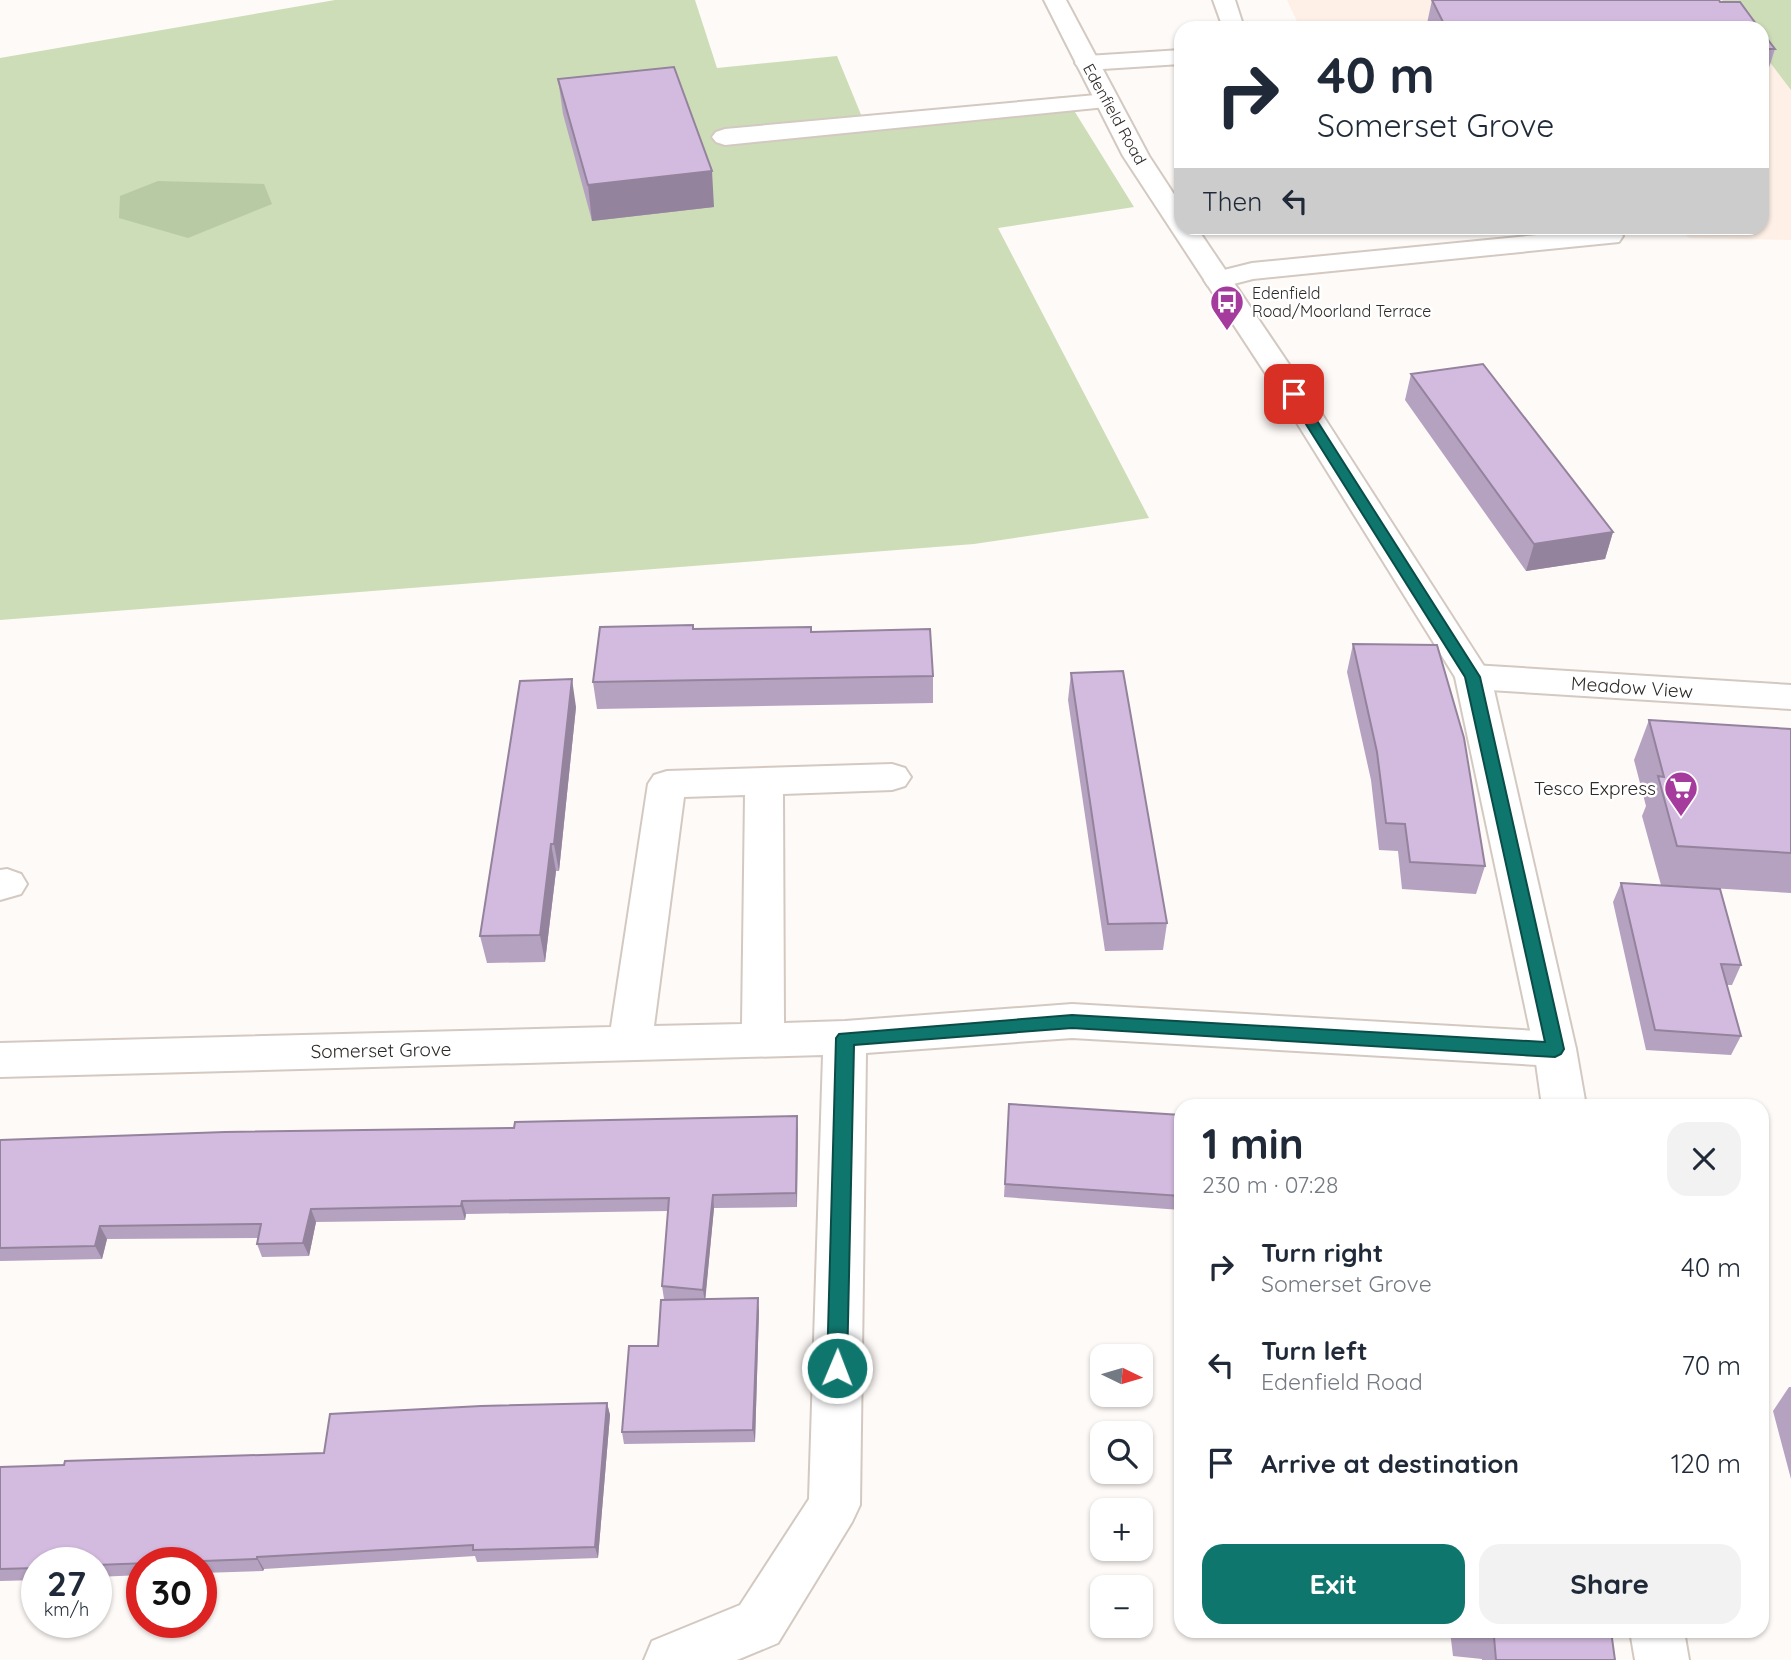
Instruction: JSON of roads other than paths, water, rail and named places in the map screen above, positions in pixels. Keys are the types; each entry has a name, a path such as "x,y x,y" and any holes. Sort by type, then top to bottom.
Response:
{"street":[{"name":"Edenfield Road","path":"1055,0 1136,156 1174,214"},
{"path":"1224,0 1232,21"},
{"path":"1087,63 1174,57"},
{"path":"725,136 1107,101"},
{"name":"Edenfield Road","path":"1188,235 1473,677 1555,1049 1563,1099"},
{"path":"1218,280 1252,271 1609,236"},
{"name":"Meadow View","path":"1473,677 1791,697"},
{"path":"630,1044 667,784 892,777"},
{"path":"763,1040 764,781"},
{"name":"Somerset Grove","path":"0,1060 845,1038 1072,1021 1555,1049"},
{"path":"671,1660 759,1624 834,1505 845,1038"},
{"path":"1658,1638 1662,1660"}],"place":[{"name":"Edenfield Road/Moorland Terrace","path":"1227,332"},
{"name":"Tesco Express","path":"1681,818"}]}
